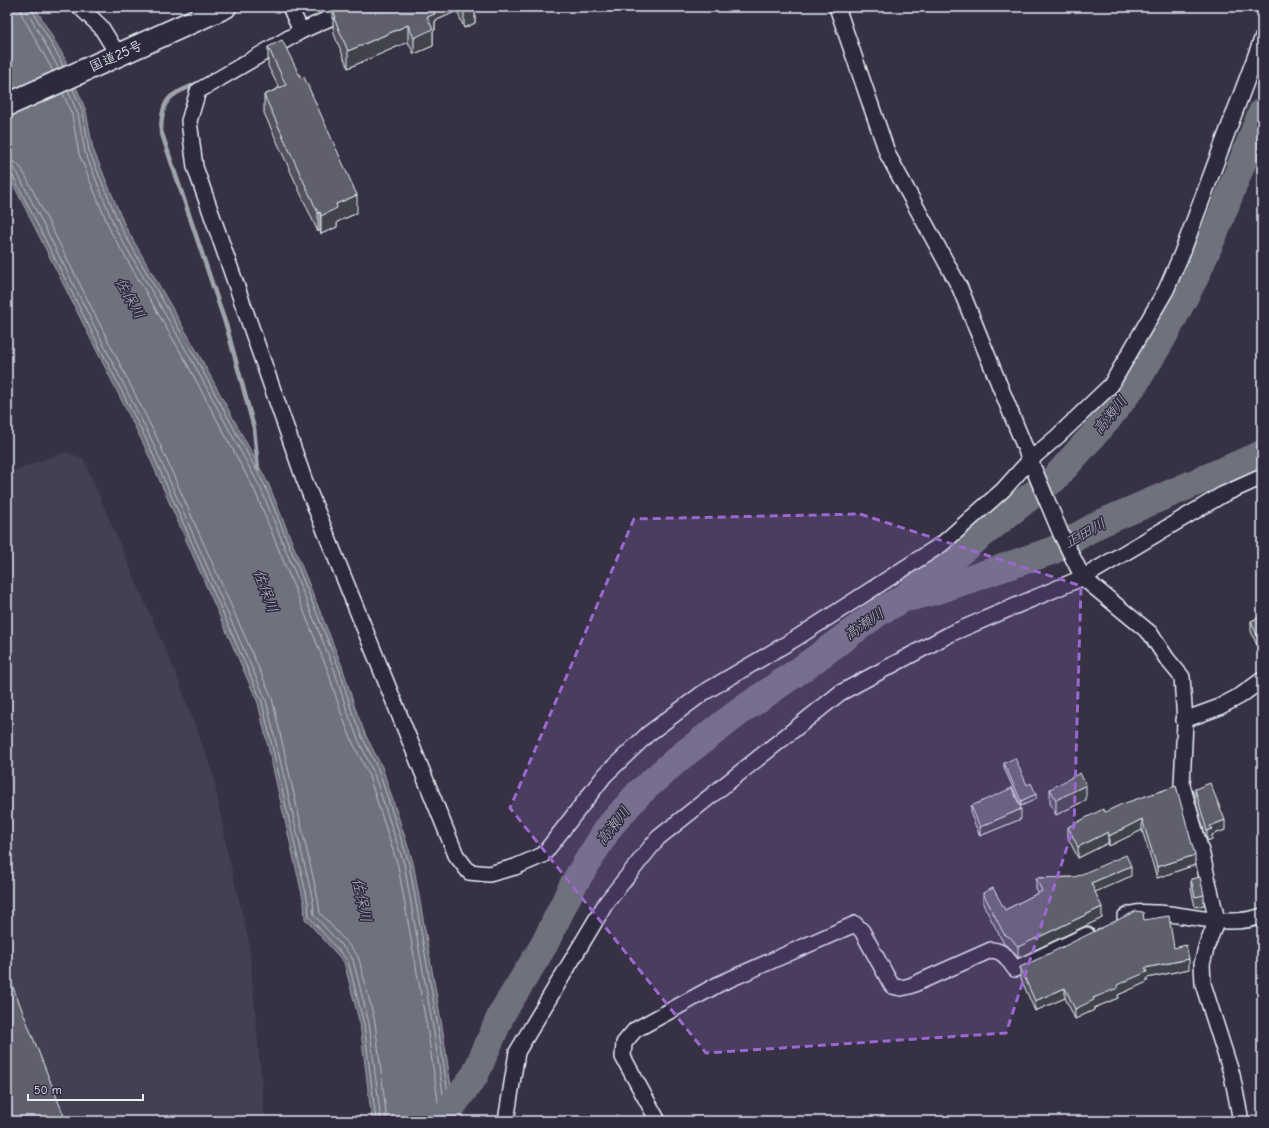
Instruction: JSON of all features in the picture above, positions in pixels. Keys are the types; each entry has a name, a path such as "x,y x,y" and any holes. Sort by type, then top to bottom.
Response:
{"highway":[{"name":"国道25号","path":"7,105 225,7"}],"street":[{"path":"80,7 101,27 112,45 116,56"},
{"path":"290,7 301,31"},
{"path":"354,7 301,31 198,91 189,121 195,167 304,479 456,855 469,872 489,874 515,867 543,854 605,775 648,734 703,692 798,638 942,544 1003,490 1111,385 1166,290 1182,253 1261,46"},
{"path":"837,7 888,155 960,288 1061,534 1079,570 1088,582 1150,633 1167,659 1182,677 1184,720 1182,785 1202,855 1217,920 1207,945 1202,964 1203,984 1232,1074 1241,1121"},
{"path":"506,1121 517,1052 606,903 658,838 840,693 952,634 1084,578 1222,495 1262,477"},
{"path":"1184,720 1217,708 1240,696 1262,680"},
{"path":"1113,922 1134,912 1175,914 1224,921 1252,919 1262,916"},
{"path":"658,1121 622,1057 624,1043 635,1030 719,984 855,924 862,931 892,986 901,988 926,980 991,950 998,951 1005,956 1015,969 1099,929"}],"highlighted area":[{"path":"860,514 1081,586 1074,826 1006,1033 706,1053 510,808 634,519"}],"shaded area":[{"path":"66,452 83,458 179,681 213,774 228,854 249,942 265,1121 7,1121 7,473"}],"water":[{"name":"佐保川","path":"7,7 35,7 64,57 86,111 93,149 125,226 198,353 269,485 342,666 355,708 366,736 382,767 413,862 443,1032 456,1121 372,1121 360,1024 344,962 305,919 304,903 258,703 144,445 7,172"}],"building":[{"path":"342,7 432,7 435,14 427,17 433,29 414,38 408,25 348,51 334,18 336,17 333,11"},
{"path":"462,7 474,7 464,12"},
{"path":"282,40 301,78 304,77 357,195 336,204 337,208 321,216 320,212 318,213 264,95 286,85 268,47"},
{"path":"1262,616 1262,647 1251,621"},
{"path":"1015,758 1027,785 1031,783 1036,794 1021,801 1004,763"},
{"path":"1080,773 1086,785 1056,800 1050,789"},
{"path":"1210,783 1225,820 1210,826 1212,829 1207,831 1195,789"},
{"path":"1176,786 1195,855 1157,867 1142,819 1109,836 1108,832 1078,847 1068,827 1103,809 1105,812 1122,804"},
{"path":"1012,788 1021,809 980,827 971,806"},
{"path":"1126,855 1131,866 1091,883 1102,907 1018,947 1011,938 1004,934 983,893 993,888 1005,910 1042,891 1036,878 1075,877"},
{"path":"1200,877 1204,895 1195,897 1191,879"},
{"path":"1136,911 1143,912 1144,920 1169,916 1174,948 1186,945 1189,959 1145,968 1147,972 1117,985 1118,988 1093,998 1094,1000 1075,1009 1065,988 1035,1001 1020,967"},
{"path":"7,972 66,1121 7,1121"}],"waterway":[{"path":"198,83 180,91 169,99 163,111 161,131 227,328 254,428 258,469"},
{"name":"高瀬川","path":"445,1121 454,1103 475,1075 502,1013 544,945 573,885 609,827 639,793 679,758 742,710 803,668 879,612 904,598 943,565 1054,479 1106,421 1135,383 1162,339 1194,279 1216,229 1262,112"},
{"name":"正田川","path":"911,597 941,589 1054,550 1099,524 1262,454"}]}
